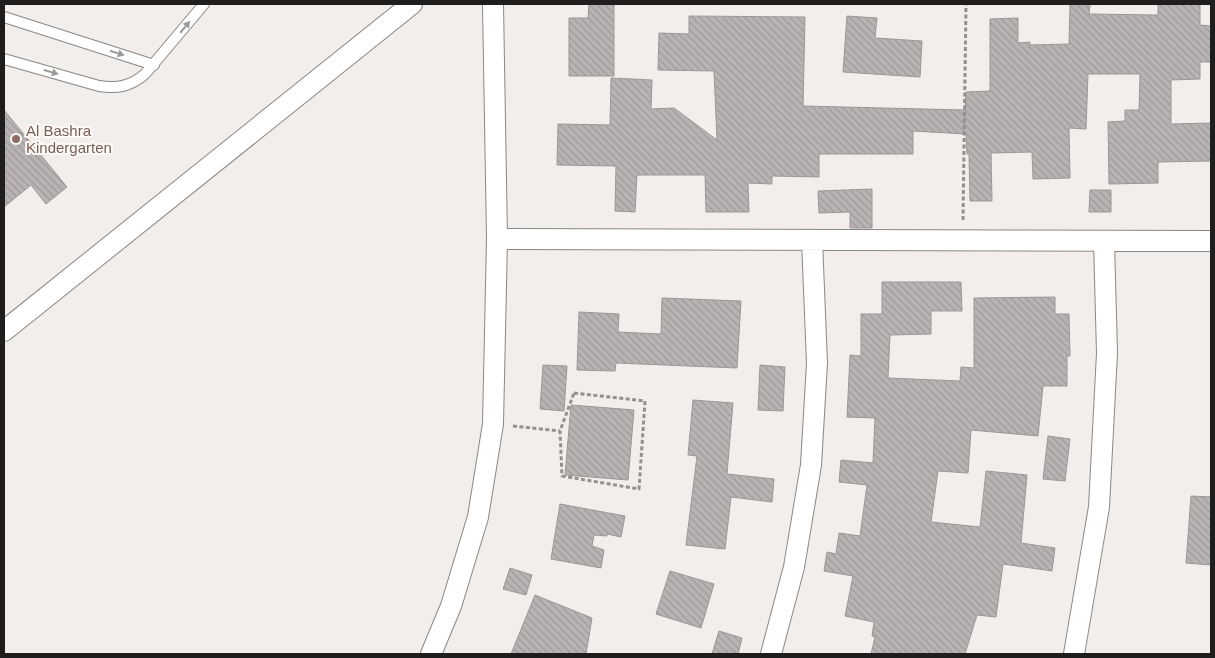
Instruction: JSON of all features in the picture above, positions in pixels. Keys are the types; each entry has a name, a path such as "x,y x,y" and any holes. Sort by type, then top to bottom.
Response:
{"street":[{"path":"4,331 412,4"},
{"path":"431,654 452,606 478,516 493,424 497,239 495,6"},
{"path":"497,239 1211,240"},
{"path":"770,654 794,567 811,466 817,363 812,240"},
{"path":"1074,654 1099,507 1107,353 1104,241"}],"lane":[{"path":"4,59 99,86 111,88 124,87 136,82 154,65 204,4"},
{"path":"4,17 154,65"}],"path":[{"path":"962,241 966,4"},
{"path":"574,393 645,401 639,489 562,476 560,431 574,393"},
{"path":"493,424 560,431"}],"building":[{"path":"589,4 614,4 614,76 569,76 569,18 588,18"},
{"path":"1070,4 1090,4 1089,14 1158,15 1158,4 1200,4 1200,25 1211,26 1211,62 1200,62 1200,79 1171,80 1171,124 1211,123 1211,161 1158,162 1158,183 1109,184 1108,122 1125,121 1125,110 1139,110 1140,74 1088,74 1086,129 1069,128 1070,178 1033,179 1032,152 991,153 992,201 970,201 969,154 967,154 966,134 913,131 913,154 819,154 819,177 772,176 772,184 748,183 749,212 706,212 705,175 637,175 635,212 615,211 616,166 557,165 558,124 610,125 611,78 652,80 651,109 674,108 717,140 714,71 658,70 659,33 689,34 689,16 805,17 803,106 965,110 966,92 990,91 990,19 1018,18 1018,43 1030,42 1030,45 1069,44"},
{"path":"847,16 877,18 875,38 922,41 920,77 843,72"},
{"name":"Al Bashra Kindergarten","path":"4,110 67,187 46,204 31,185 4,207"},
{"path":"872,189 872,228 850,228 850,212 819,213 818,191"},
{"path":"1090,190 1111,190 1111,212 1089,212"},
{"path":"882,282 961,282 962,311 931,311 931,334 890,335 888,378 960,381 961,367 974,368 974,298 1055,297 1055,314 1069,314 1070,356 1067,356 1067,386 1043,386 1038,436 971,430 968,473 938,471 931,522 980,527 986,471 1027,475 1021,543 1055,548 1052,571 1003,564 996,617 977,615 965,654 871,654 875,637 872,636 874,622 845,616 853,576 824,571 827,552 836,554 839,533 860,536 867,485 839,482 841,460 873,463 875,418 847,417 850,355 861,356 861,314 882,314"},
{"path":"662,298 741,301 737,368 616,363 615,371 577,370 579,312 619,314 618,332 661,334"},
{"path":"543,365 567,366 564,411 540,409"},
{"path":"760,365 785,367 783,411 758,410"},
{"path":"693,400 733,403 727,474 774,479 772,502 731,497 725,549 686,545 697,456 688,455"},
{"path":"571,405 634,410 628,480 565,475"},
{"path":"1048,436 1070,439 1065,481 1043,479"},
{"path":"1191,496 1211,497 1211,565 1186,563"},
{"path":"560,504 625,516 621,537 607,534 607,536 594,535 592,546 604,550 601,568 551,559"},
{"path":"510,568 532,575 526,595 503,589"},
{"path":"670,571 714,584 701,628 656,614"},
{"path":"535,595 592,618 586,654 511,654"},
{"path":"719,631 742,638 738,654 712,654"}],"place":[{"name":"Al Bashra Kindergarten","path":"16,139"}]}
